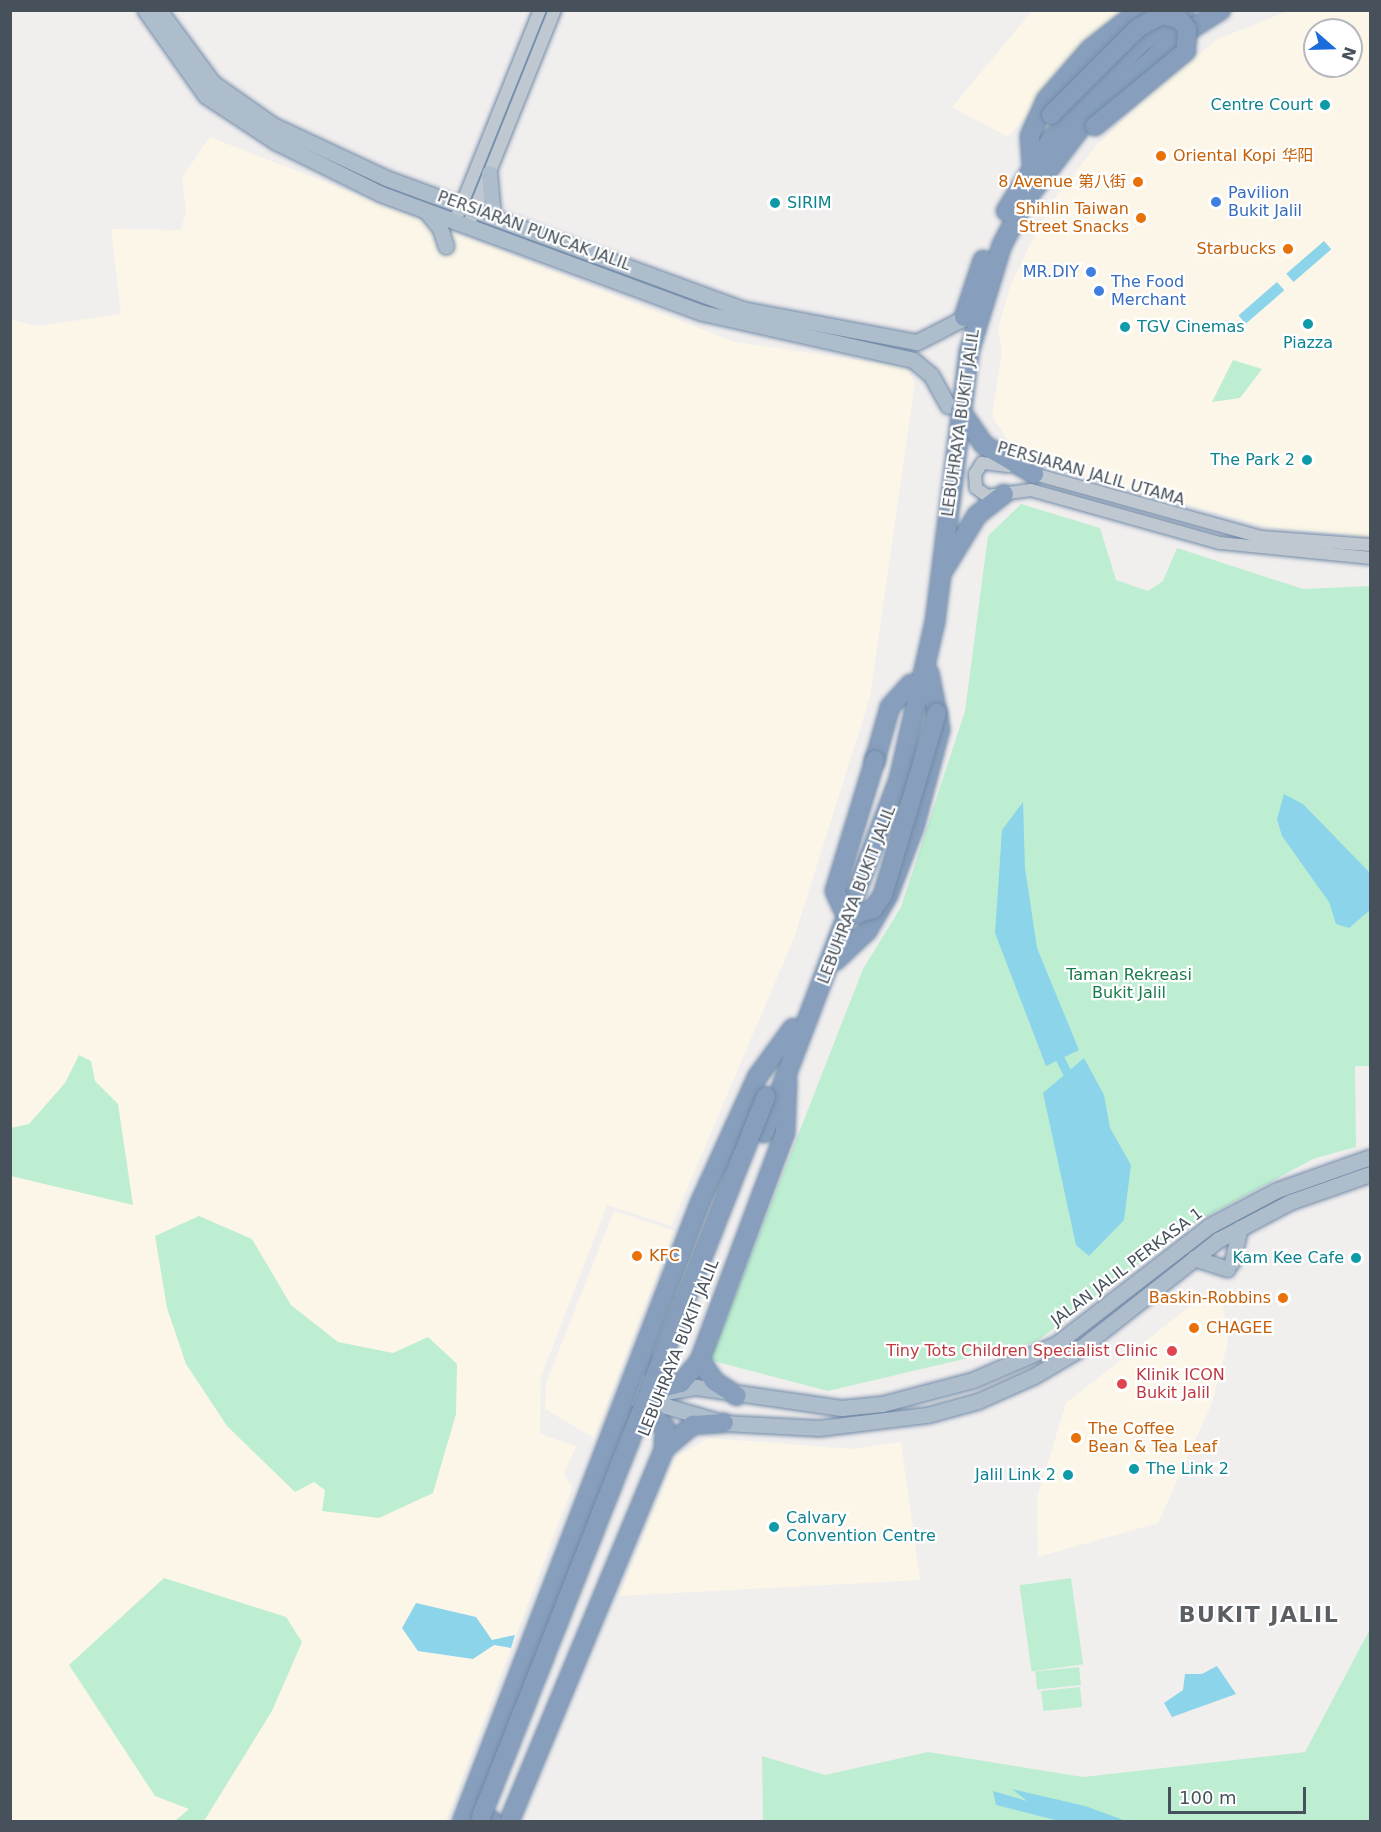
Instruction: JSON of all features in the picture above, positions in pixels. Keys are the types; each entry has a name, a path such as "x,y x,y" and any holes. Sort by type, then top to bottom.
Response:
{"highway":[{"path":"1032,166 1030,136 1046,100 1090,49 1140,10"},
{"name":"LEBUHRAYA BUKIT JALIL","path":"490,1820 831,964 899,779 927,665 942,573 954,408 964,318 992,239 1032,166 1058,131 1140,44 1185,10"},
{"name":"LEBUHRAYA BUKIT JALIL","path":"490,1820 875,814 911,684 954,408 978,311 991,274 1025,201 1053,168 1088,118 1135,71 1221,10"},
{"path":"1032,166 1051,115 1138,28 1161,15 1179,19 1187,29 1186,51 1095,126 1053,168"},
{"path":"954,408 984,445 1034,474"},
{"path":"942,573 977,515 1004,494"},
{"path":"831,964 867,931 897,874 936,754 937,713 927,665"},
{"path":"911,684 890,707 836,891 842,907 857,914 873,909 883,895 937,713"},
{"path":"462,1821 700,1203 758,1076 793,1028"},
{"path":"640,1358 652,1377 665,1387 681,1383 700,1360 785,1133 787,1075"},
{"path":"700,1360 714,1381 737,1396"},
{"path":"490,1820 664,1449 665,1427 653,1416 634,1416 613,1427"},
{"path":"664,1449 693,1425 724,1423"}],"main road":[{"name":"PERSIARAN PUNCAK JALIL","path":"145,10 206,96 276,142 425,210 703,313 913,360 932,375 954,408"},
{"name":"PERSIARAN PUNCAK JALIL","path":"159,10 213,82 273,125 387,178 742,309 917,342 964,318"},
{"path":"489,173 493,218"},
{"path":"425,210 440,228 446,246"},
{"name":"JALAN JALIL PERKASA 1","path":"624,1399 696,1387 737,1396 856,1407 973,1380 1056,1344 1186,1242 1223,1219 1277,1190 1371,1157"},
{"name":"JALAN JALIL PERKASA 1","path":"640,1358 639,1381 666,1406 724,1423 802,1429 871,1424 978,1401 1058,1363 1194,1258 1212,1241 1290,1202 1371,1174"},
{"path":"1186,1242 1212,1241 1223,1219"},
{"path":"1194,1258 1229,1266 1240,1228"},
{"path":"690,1414 684,1404 696,1387"}],"street":[{"path":"461,224 540,10"},
{"path":"468,208 489,173 555,10"},
{"name":"PERSIARAN JALIL UTAMA","path":"1371,545 1261,537 993,461 982,463 975,474 976,488 987,496 1031,490 1220,543 1371,558"}],"shaded area":[{"path":"1032,11 1132,11 1082,51 1008,137 952,107"},
{"path":"1288,11 1370,11 1370,537 1269,527 1020,459 992,416 1002,352 998,329 1011,283 1051,204 1095,147 1151,93 1218,39"},
{"path":"210,137 734,342 906,367 915,383 870,697 794,938 671,1226 607,1205 541,1377 540,1434 576,1446 564,1474 572,1487 446,1821 11,1821 10,319 38,326 121,314 111,229 181,230 186,211 182,177"},
{"path":"614,1211 674,1231 594,1438 545,1409 546,1383"},
{"path":"1205,1295 1223,1305 1228,1342 1212,1403 1158,1523 1038,1557 1037,1498 1066,1403"},
{"name":"Calvary Convention Centre","path":"709,1438 852,1449 901,1442 920,1580 619,1596 675,1457"}],"green space":[{"path":"1233,360 1262,369 1240,398 1212,402"},
{"name":"Taman Rekreasi Bukit Jalil","path":"1021,504 1100,528 1116,580 1148,591 1163,581 1177,548 1303,589 1370,586 1370,1066 1355,1066 1356,1147 1313,1159 1187,1227 1036,1342 828,1391 710,1360 863,969 901,907 965,711 988,536"},
{"path":"79,1055 91,1061 95,1081 118,1104 133,1205 11,1176 11,1128 29,1124 65,1083"},
{"path":"199,1216 252,1239 291,1305 338,1342 393,1353 428,1337 457,1364 456,1414 433,1493 379,1518 322,1511 325,1490 314,1482 295,1492 227,1426 186,1364 167,1308 155,1236"},
{"path":"164,1578 286,1617 302,1642 272,1711 204,1821 175,1821 189,1809 155,1796 69,1665"},
{"path":"1071,1578 1083,1664 1032,1671 1020,1585"},
{"path":"1370,1629 1370,1821 763,1821 762,1756 825,1775 928,1752 1083,1777 1305,1752"},
{"path":"1079,1667 1081,1685 1037,1690 1035,1672"},
{"path":"1080,1687 1082,1707 1043,1711 1041,1691"}],"water":[{"path":"1324,241 1331,249 1293,282 1286,274"},
{"path":"1277,282 1284,290 1246,324 1239,315"},
{"path":"1284,794 1303,804 1370,873 1370,910 1349,928 1336,924 1329,902 1282,836 1277,819"},
{"path":"1023,802 1025,868 1037,948 1079,1050 1046,1066 995,933 1002,830"},
{"path":"1084,1058 1104,1095 1110,1128 1131,1165 1124,1220 1089,1256 1076,1245 1043,1093"},
{"path":"416,1603 476,1617 492,1640 515,1635 511,1648 494,1645 473,1659 418,1651 402,1628"},
{"path":"1217,1666 1236,1694 1172,1717 1164,1703 1183,1690 1185,1674 1202,1674"},
{"path":"1012,1789 1085,1806 1126,1821 1059,1821 996,1805 993,1791 1027,1801"}],"waterway":[{"path":"1060,1059 1068,1075"}],"place":[{"name":"Centre Court","path":"1325,105"},
{"name":"Oriental Kopi 华阳","path":"1161,156"},
{"name":"8 Avenue 第八街","path":"1138,182"},
{"name":"Pavilion Bukit Jalil","path":"1216,202"},
{"name":"SIRIM","path":"775,203"},
{"name":"Shihlin Taiwan Street Snacks","path":"1141,218"},
{"name":"Starbucks","path":"1288,249"},
{"name":"MR.DIY","path":"1091,272"},
{"name":"The Food Merchant","path":"1099,291"},
{"name":"Piazza","path":"1308,324"},
{"name":"TGV Cinemas","path":"1125,327"},
{"name":"The Park 2","path":"1307,460"},
{"name":"KFC","path":"637,1256"},
{"name":"Kam Kee Cafe","path":"1356,1258"},
{"name":"Baskin-Robbins","path":"1283,1298"},
{"name":"CHAGEE","path":"1194,1328"},
{"name":"Tiny Tots Children Specialist Clinic","path":"1172,1351"},
{"name":"Klinik ICON Bukit Jalil","path":"1122,1384"},
{"name":"The Coffee Bean & Tea Leaf","path":"1076,1438"},
{"name":"The Link 2","path":"1134,1469"},
{"name":"Jalil Link 2","path":"1068,1475"},
{"name":"Calvary Convention Centre","path":"774,1527"}],"district":[{"name":"BUKIT JALIL","path":"1259,1615"}]}
